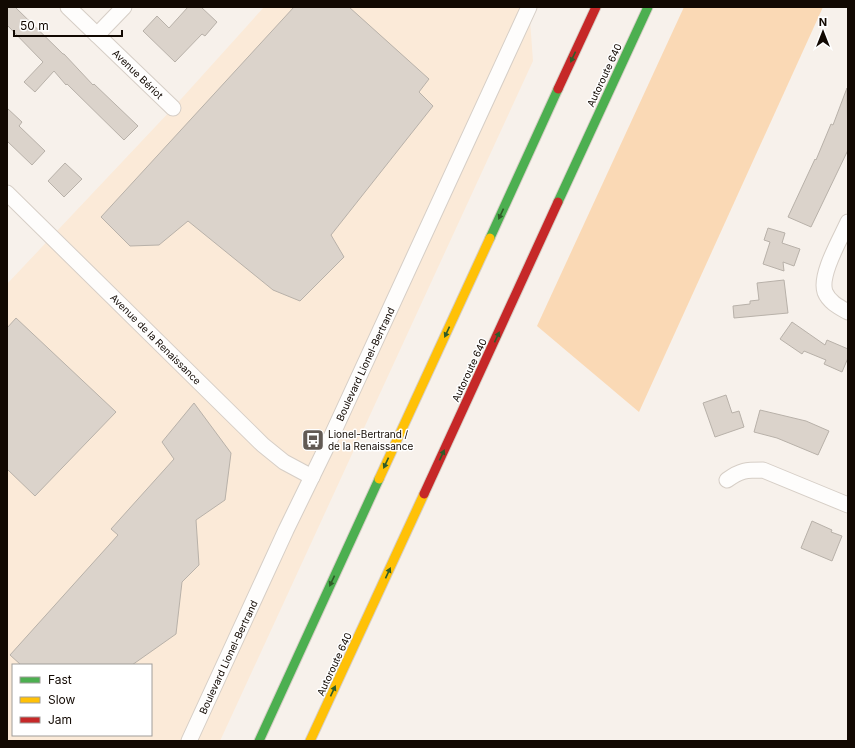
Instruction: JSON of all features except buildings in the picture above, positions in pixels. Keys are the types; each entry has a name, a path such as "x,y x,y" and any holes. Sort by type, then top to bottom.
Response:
{"highway":[{"path":"259,741 596,7"},
{"name":"Autoroute 640","path":"310,741 648,7"}],"street":[{"name":"Avenue Bériot","path":"68,7 173,108"},
{"path":"97,35 124,7"},
{"name":"Boulevard Lionel-Bertrand","path":"189,741 529,7"},
{"name":"Avenue de la Renaissance","path":"7,193 264,445 284,462 312,477"},
{"path":"848,222 825,271 825,291 835,306 848,312"},
{"path":"727,480 738,472 763,470 848,505"}],"shaded area":[{"path":"264,7 529,7 533,61 220,741 7,741 7,284 173,108"},
{"path":"684,7 823,7 639,412 537,326"}],"traffic: fast":[{"path":"558,202 648,7"},
{"path":"490,238 558,89"},
{"path":"259,741 379,479"}],"traffic: slow":[{"path":"379,479 490,238"},
{"path":"310,741 424,494"}],"traffic: jam":[{"path":"558,89 596,7"},
{"path":"424,494 558,202"}],"place":[{"name":"Lionel-Bertrand / de la Renaissance","path":"313,440"}]}
